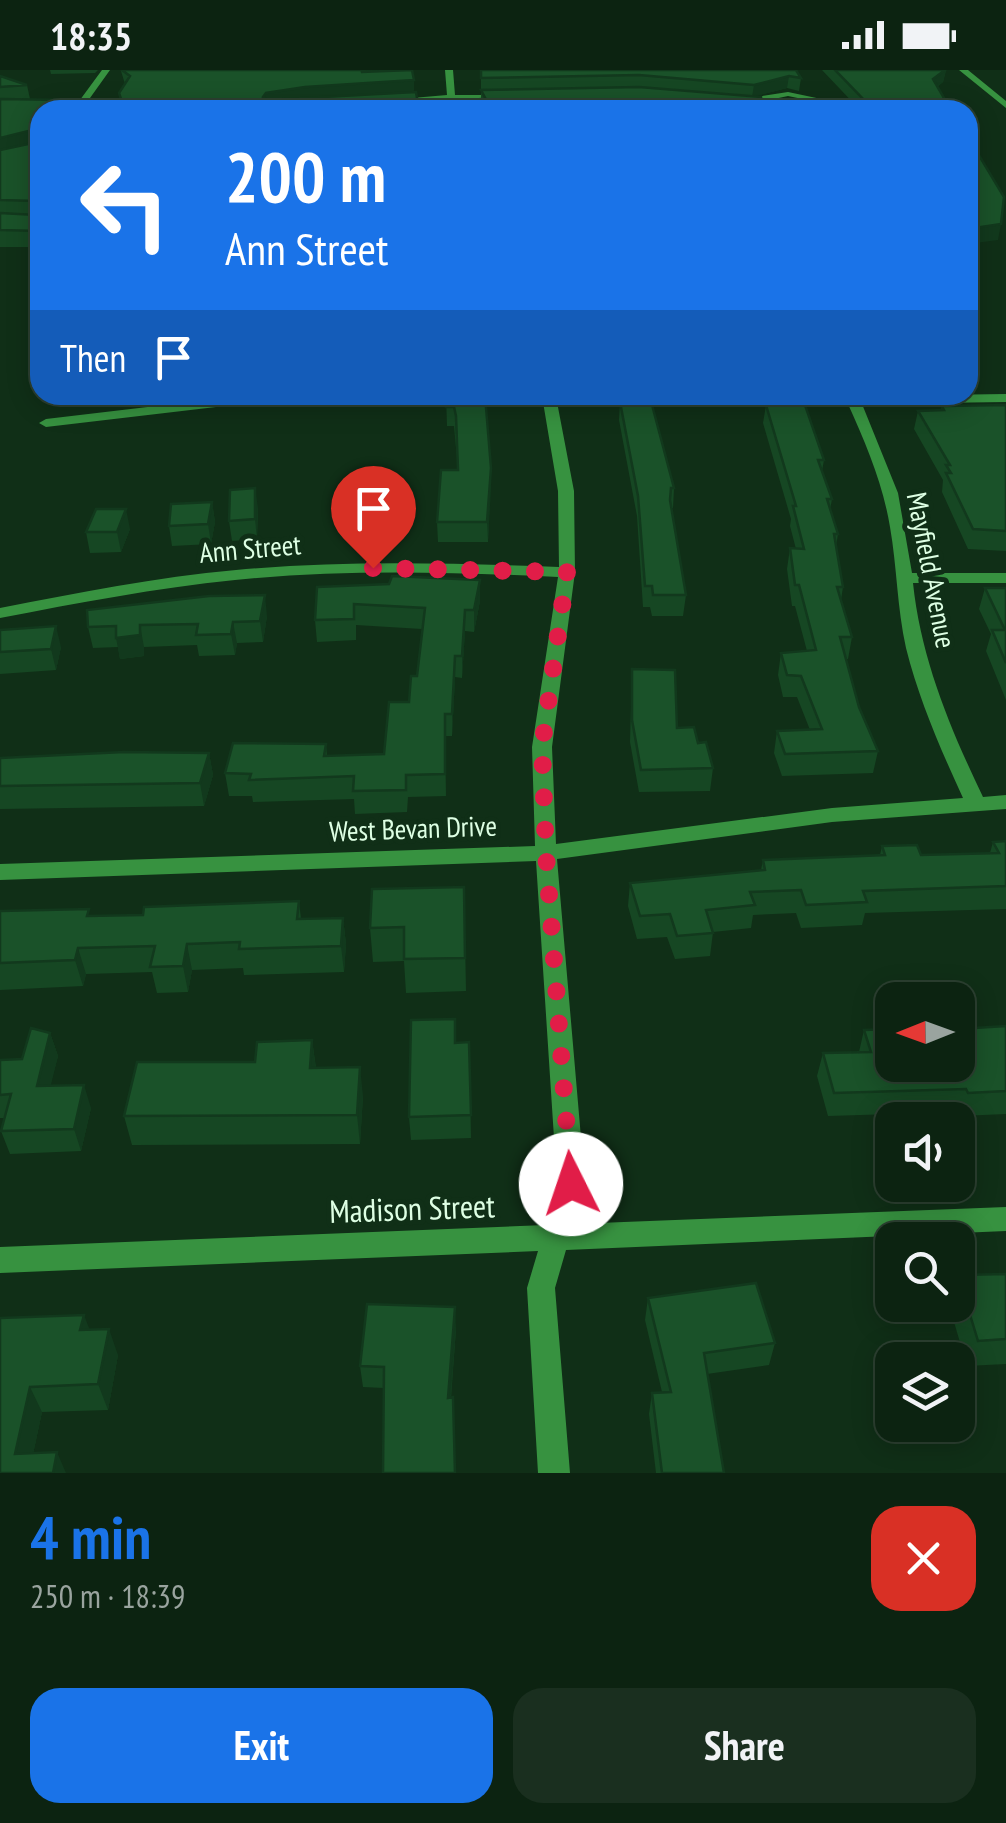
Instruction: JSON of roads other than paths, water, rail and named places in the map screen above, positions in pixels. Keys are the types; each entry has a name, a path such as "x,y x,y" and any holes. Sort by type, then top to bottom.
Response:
{"street":[{"path":"84,100 106,70"},
{"path":"448,70 450,100"},
{"path":"964,70 1006,105"},
{"path":"759,100 801,94 822,100"},
{"path":"380,100 527,95"},
{"path":"722,98 738,100"},
{"path":"978,399 1006,398"},
{"path":"46,423 206,405"},
{"path":"552,405 566,492 567,572 542,746 546,854 571,1184 541,1288 554,1473"},
{"name":"Mayfield Avenue","path":"855,405 886,478 906,578 910,625 946,740 976,804"},
{"name":"Ann Street","path":"0,614 170,582 270,572 393,568 567,572"},
{"path":"906,578 1006,578"},
{"name":"West Bevan Drive","path":"0,872 546,854 832,814 1006,802"},
{"name":"Madison Street","path":"0,1260 1006,1218"}]}
